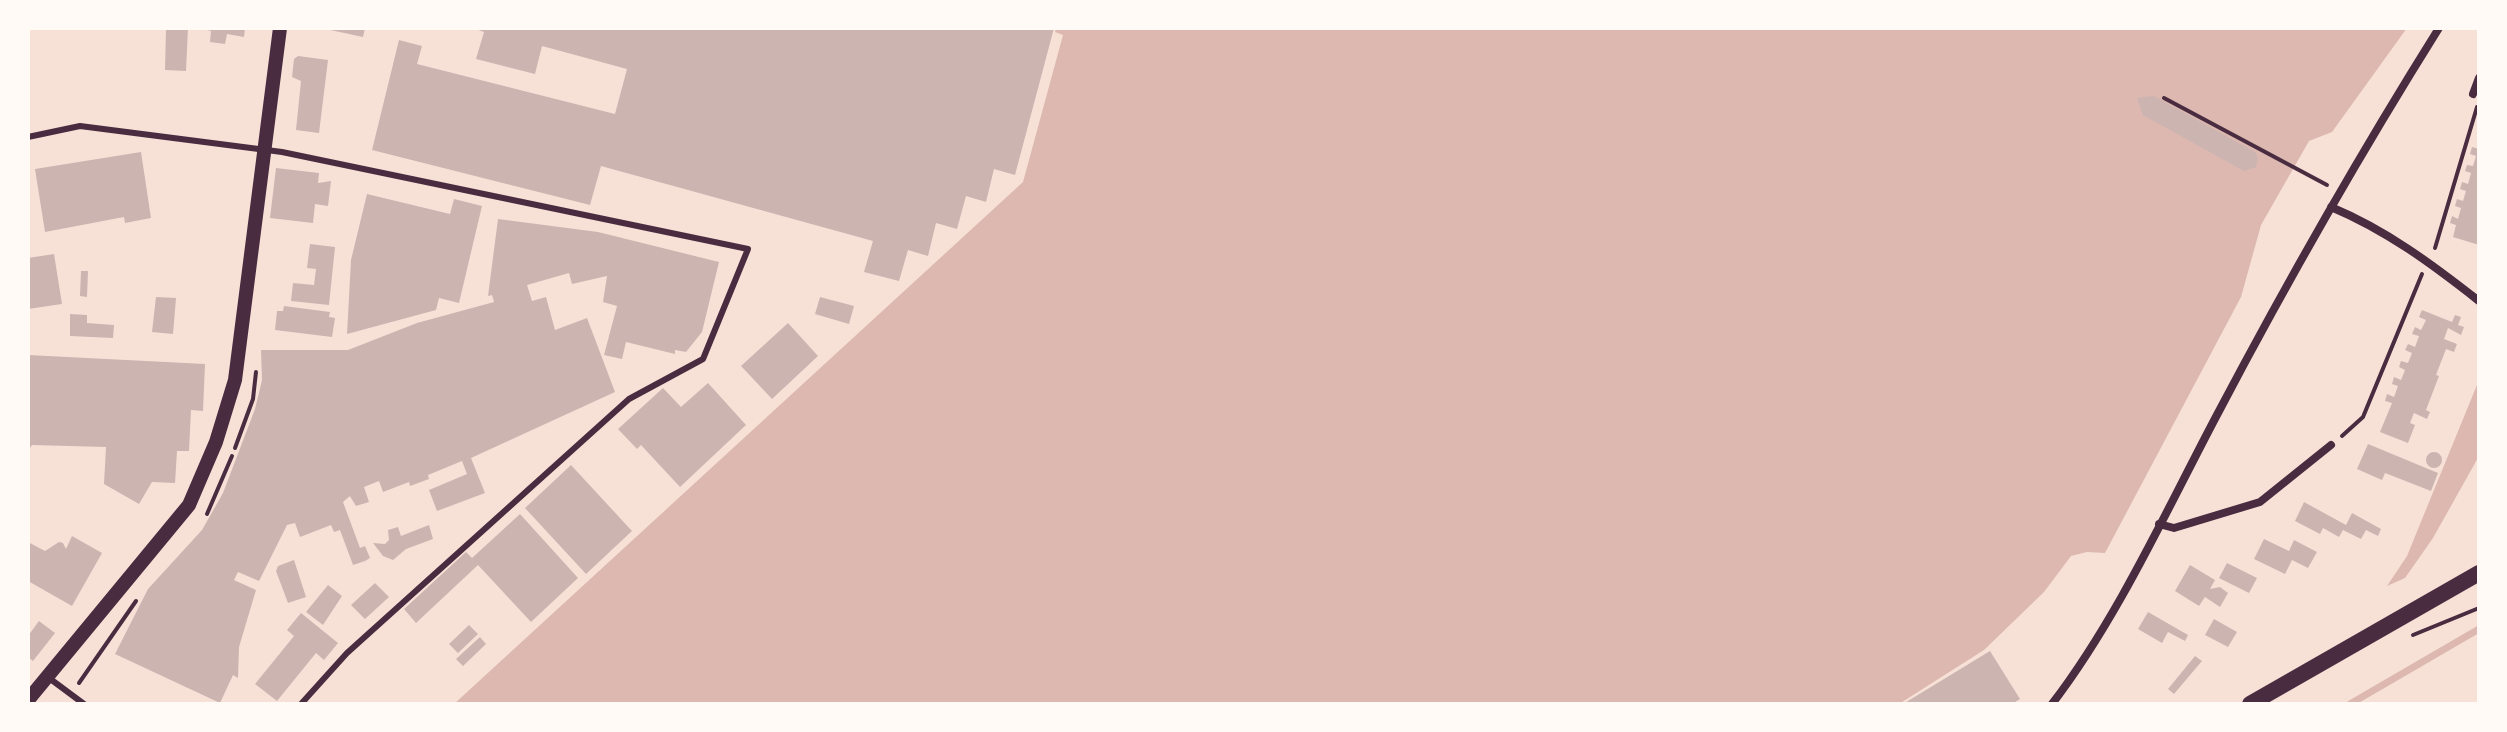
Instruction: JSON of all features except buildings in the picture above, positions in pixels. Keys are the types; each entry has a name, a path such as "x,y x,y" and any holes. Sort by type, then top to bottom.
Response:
{"main road":[{"path":"2250,704 2479,573"}],"street":[{"path":"28,700 189,505 216,442 235,380 280,28"},
{"path":"2052,704 2106,620 2340,191 2439,28"},
{"path":"2473,94 2479,78"},
{"path":"2331,207 2369,223 2430,262 2479,301"},
{"path":"2159,524 2174,528 2260,502 2331,445"}],"lane":[{"path":"28,137 80,126 262,151 748,249 703,359 629,399 347,653 301,704"},
{"path":"49,678 84,704"}],"path":[{"path":"2331,445 2363,417 2419,280 2430,262 2478,104 2473,94"},
{"path":"2164,98 2340,191"},
{"path":"2404,638 2479,608"}],"shaded area":[{"path":"1056,28 2407,28 2332,132 2309,141 2261,225 2241,297 2105,553 2087,552 2071,556 2044,592 1984,650 1899,704 454,704 1023,182 1063,35 1055,32"},
{"path":"2479,380 2479,456 2433,538 2405,578 2387,586 2407,556"}],"waterway":[{"path":"2350,704 2479,629"}]}
